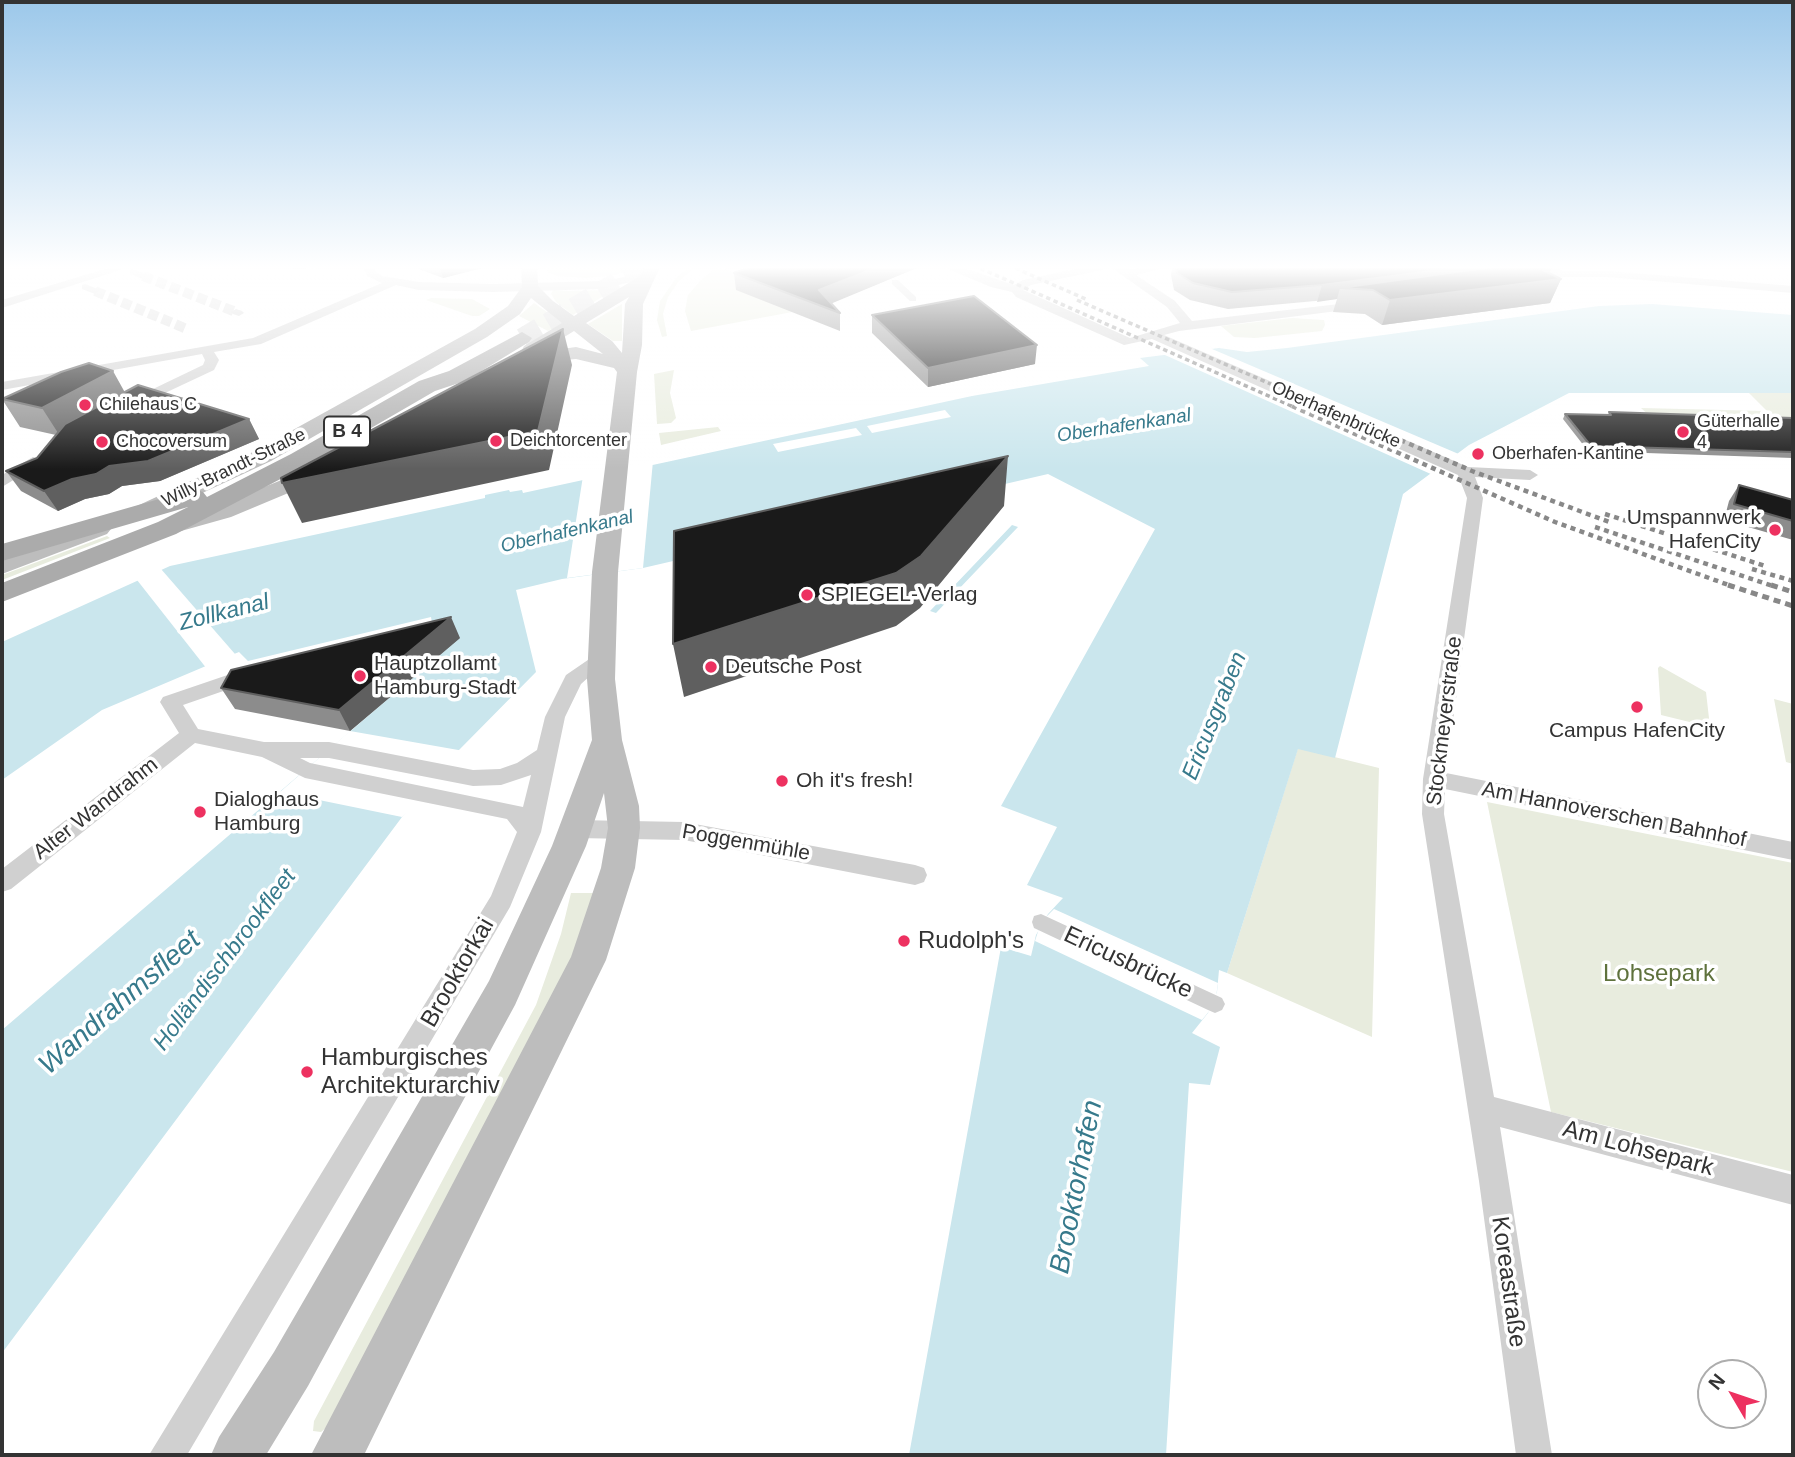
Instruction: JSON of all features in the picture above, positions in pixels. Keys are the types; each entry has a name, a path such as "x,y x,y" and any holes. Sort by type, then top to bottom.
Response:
{"main road":[{"name":"Willy-Brandt-Straße","path":"2,567 157,519 481,333"},
{"name":"Willy-Brandt-Straße","path":"2,593 157,519 266,475 433,395 504,366 558,333"},
{"path":"589,333 606,345 622,368"},
{"path":"337,1455 588,960 618,868 624,828 623,806 607,740 601,657 605,572 622,368 633,345 633,333"},
{"name":"Willy-Brandt-Straße","path":"433,395 513,335"},
{"path":"504,366 544,356 576,354 622,368"},
{"name":"Willy-Brandt-Straße","path":"2,553 255,500 345,459"},
{"name":"Brooktorkai","path":"237,1455 257,1433 502,993 576,829 607,740"}],"street":[{"path":"2,386 207,352 278,333"},
{"path":"1103,333 1123,341 1136,342 1160,333"},
{"name":"Oberhafenbrücke","path":"1153,335 1465,472"},
{"path":"115,413 209,367 212,360 207,352"},
{"path":"2,482 50,451"},
{"path":"1465,472 1530,475 1504,483 1475,498"},
{"name":"Stockmeyerstraße","path":"1465,472 1475,498 1434,779 1433,814 1482,1108"},
{"name":"Brooktorkai","path":"167,1455 494,911 516,868 528,832 544,756 566,691 573,680 601,657"},
{"path":"277,668 226,681 170,702 191,735 264,750 329,750 473,778 500,778 525,769 544,756"},
{"name":"Alter Wandrahm","path":"2,882 191,735"},
{"path":"264,750 306,770 513,812 523,818 528,832"},
{"name":"Am Hannoverschen Bahnhof","path":"1434,779 1793,851"},
{"name":"Poggenmühle","path":"576,829 684,831 915,875"},
{"name":"Ericusbrücke","path":"1041,922 1214,1004"},
{"name":"Am Lohsepark","path":"1482,1108 1793,1189"},
{"name":"Koreastraße","path":"1482,1108 1534,1455"}],"green space":[{"path":"601,333 622,333 622,341 613,341"},
{"path":"1229,333 1303,333 1255,338 1234,337"},
{"path":"674,370 670,393 676,418 671,423 657,424 654,374"},
{"path":"1749,393 1793,393 1793,423 1652,418 1641,408 1767,411"},
{"path":"718,427 721,431 661,445 659,433"},
{"path":"107,536 110,538 2,580 2,575"},
{"path":"1660,666 1706,692 1710,727 1661,715"},
{"path":"1774,699 1793,704 1793,764 1786,762"},
{"path":"1298,748 1379,768 1372,1037 1227,973"},
{"name":"Lohsepark","path":"1487,802 1793,863 1793,1172 1551,1112"},
{"path":"571,893 596,893 573,957 327,1427 321,1432 313,1431 314,1421 536,1005 561,934"}],"water":[{"path":"1398,333 1793,333 1793,393 1569,393 1469,445 1403,494 1335,758 1298,749 1227,973 1219,970 1217,992 1208,1013 1192,1033 1220,1047 1210,1085 1189,1083 1166,1455 909,1455 1001,947 1031,956 1036,935 1048,914 1063,898 1027,885 1057,827 1001,806 1155,529 1048,474 643,568 562,579 516,590 536,672 459,750 402,817 2,1353 2,1030 438,656 431,617 248,661 239,652 102,710 2,780 2,642 170,566 485,498 485,495 509,490 522,490 523,493 972,396 1149,366 1140,358 1219,348 1247,352"},
{"path":"1012,525 1018,527 936,613 930,611"}],"pier":[{"path":"1205,346 1461,455 1433,475 1156,351"},
{"path":"945,410 951,417 872,433 867,426"},
{"path":"856,428 862,435 778,452 773,444"},
{"path":"653,461 643,568 567,578 583,476"},
{"path":"161,569 235,654 238,653 247,664 238,656 207,669 137,580"},
{"path":"350,731 464,751 432,789 402,817 280,792"},
{"path":"1054,909 1218,983 1215,1004 1202,1020 1035,941 1041,922"}],"building":[{"path":"555,333 562,333 538,431 282,483 281,478"},
{"path":"891,333 1022,333 1037,345 928,368"},
{"path":"89,363 113,371 42,408 2,399 61,372"},
{"path":"138,385 249,419 148,461 109,466 96,474 72,479 44,491 6,471 37,458 65,424"},
{"name":"Güterhalle 4","path":"1609,412 1793,418 1793,452 1591,446 1565,414 1611,415"},
{"path":"1008,456 921,556 896,573 673,644 674,531"},
{"path":"1739,485 1793,500 1793,521 1734,504"},
{"path":"451,617 339,710 221,688 231,670"}],"tunnel":[{"path":"522,338 531,333"}],"railway":[{"path":"1127,333 1296,408"},
{"path":"1153,333 1326,408"},
{"path":"1292,406 1555,522 1732,586"},
{"path":"1322,406 1472,471 1612,523"},
{"path":"1605,514 1765,566"},
{"path":"1595,527 1776,587"},
{"path":"1752,569 1793,581"},
{"path":"1728,585 1732,586"},
{"path":"1771,585 1793,592"},
{"path":"1732,586 1793,606"}],"place":[{"name":"Chilehaus C","path":"85,405"},
{"name":"Güterhalle 4","path":"1683,432"},
{"name":"Deichtorcenter","path":"496,441"},
{"name":"Chocoversum","path":"102,442"},
{"name":"Oberhafen-Kantine","path":"1478,454"},
{"name":"Umspannwerk HafenCity","path":"1775,530"},
{"name":"SPIEGEL-Verlag","path":"807,595"},
{"name":"Deutsche Post","path":"711,667"},
{"name":"Hauptzollamt Hamburg-Stadt","path":"360,676"},
{"name":"Campus HafenCity","path":"1637,707"},
{"name":"Oh it's fresh!","path":"782,781"},
{"name":"Dialoghaus Hamburg","path":"200,812"},
{"name":"Rudolph's","path":"904,941"},
{"name":"Hamburgisches Architekturarchiv","path":"307,1072"}],"water label":[{"name":"Oberhafenkanal","path":"1124,426"},
{"name":"Oberhafenkanal","path":"567,532"},
{"name":"Zollkanal","path":"224,613"},
{"name":"Ericusgraben","path":"1215,716"},
{"name":"Holländischbrookfleet","path":"225,960"},
{"name":"Wandrahmsfleet","path":"120,1003"},
{"name":"Brooktorhafen","path":"1077,1187"}]}
